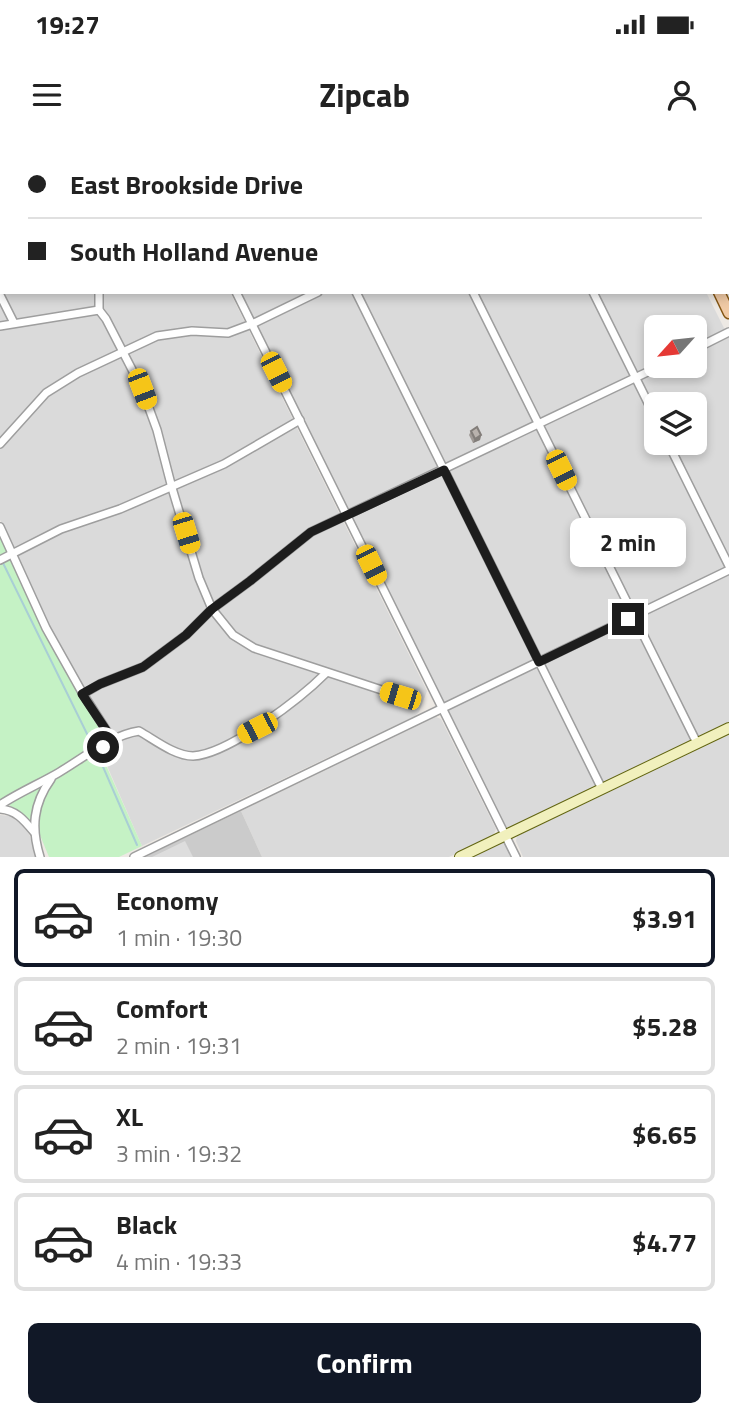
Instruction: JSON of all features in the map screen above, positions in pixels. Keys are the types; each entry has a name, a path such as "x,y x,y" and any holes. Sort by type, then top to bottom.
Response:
{"main road":[{"path":"720,294 729,313"},
{"path":"460,857 729,728"}],"street":[{"path":"99,294 99,310 142,389 157,429 199,578 212,609 233,635 254,648 400,696"},
{"path":"237,294 516,857"},
{"path":"0,444 46,393 78,373 157,336 191,331 228,333 314,294"},
{"path":"357,294 602,789"},
{"path":"474,294 697,743"},
{"path":"594,294 644,394"},
{"path":"0,295 14,323"},
{"path":"0,326 99,310"},
{"path":"707,343 729,332"},
{"path":"82,694 143,667 311,532 644,373"},
{"path":"0,560 61,529 172,488 224,464 300,420"},
{"path":"134,857 729,568 674,455"},
{"path":"0,527 46,628 82,694 112,739"},
{"path":"0,807 103,747 112,739 139,731 185,755 211,752 257,728 326,673"},
{"path":"40,857 34,832 34,817 41,793 54,775"},
{"path":"0,807 22,818 34,832"}],"shaded area":[{"path":"0,294 231,294 427,691 419,712 142,846 101,752 117,742 115,732 108,727 90,700 58,643 0,520"},
{"path":"241,294 707,294 729,338 729,723 512,828 505,827"},
{"path":"436,717 441,719 496,829 493,836 449,857 262,857 241,811"},
{"path":"729,735 729,857 523,857 516,841 517,836"},
{"path":"241,811 262,857 145,857"},
{"path":"0,815 10,816 22,824 30,836 36,857 0,857"},
{"path":"185,841 193,857 152,857"},
{"path":"504,842 512,857 471,857 501,843"}],"green space":[{"path":"0,536 45,633 101,732 97,745 142,846 119,857 49,857 37,828 0,800"}],"building":[{"path":"477,427 481,435 475,439 471,431"}],"waterway":[{"path":"2,561 94,748"},
{"path":"97,753 137,845"}],"route":[{"path":"103,747 112,739 82,694 143,667 311,532 444,470 539,662 628,619"}]}
